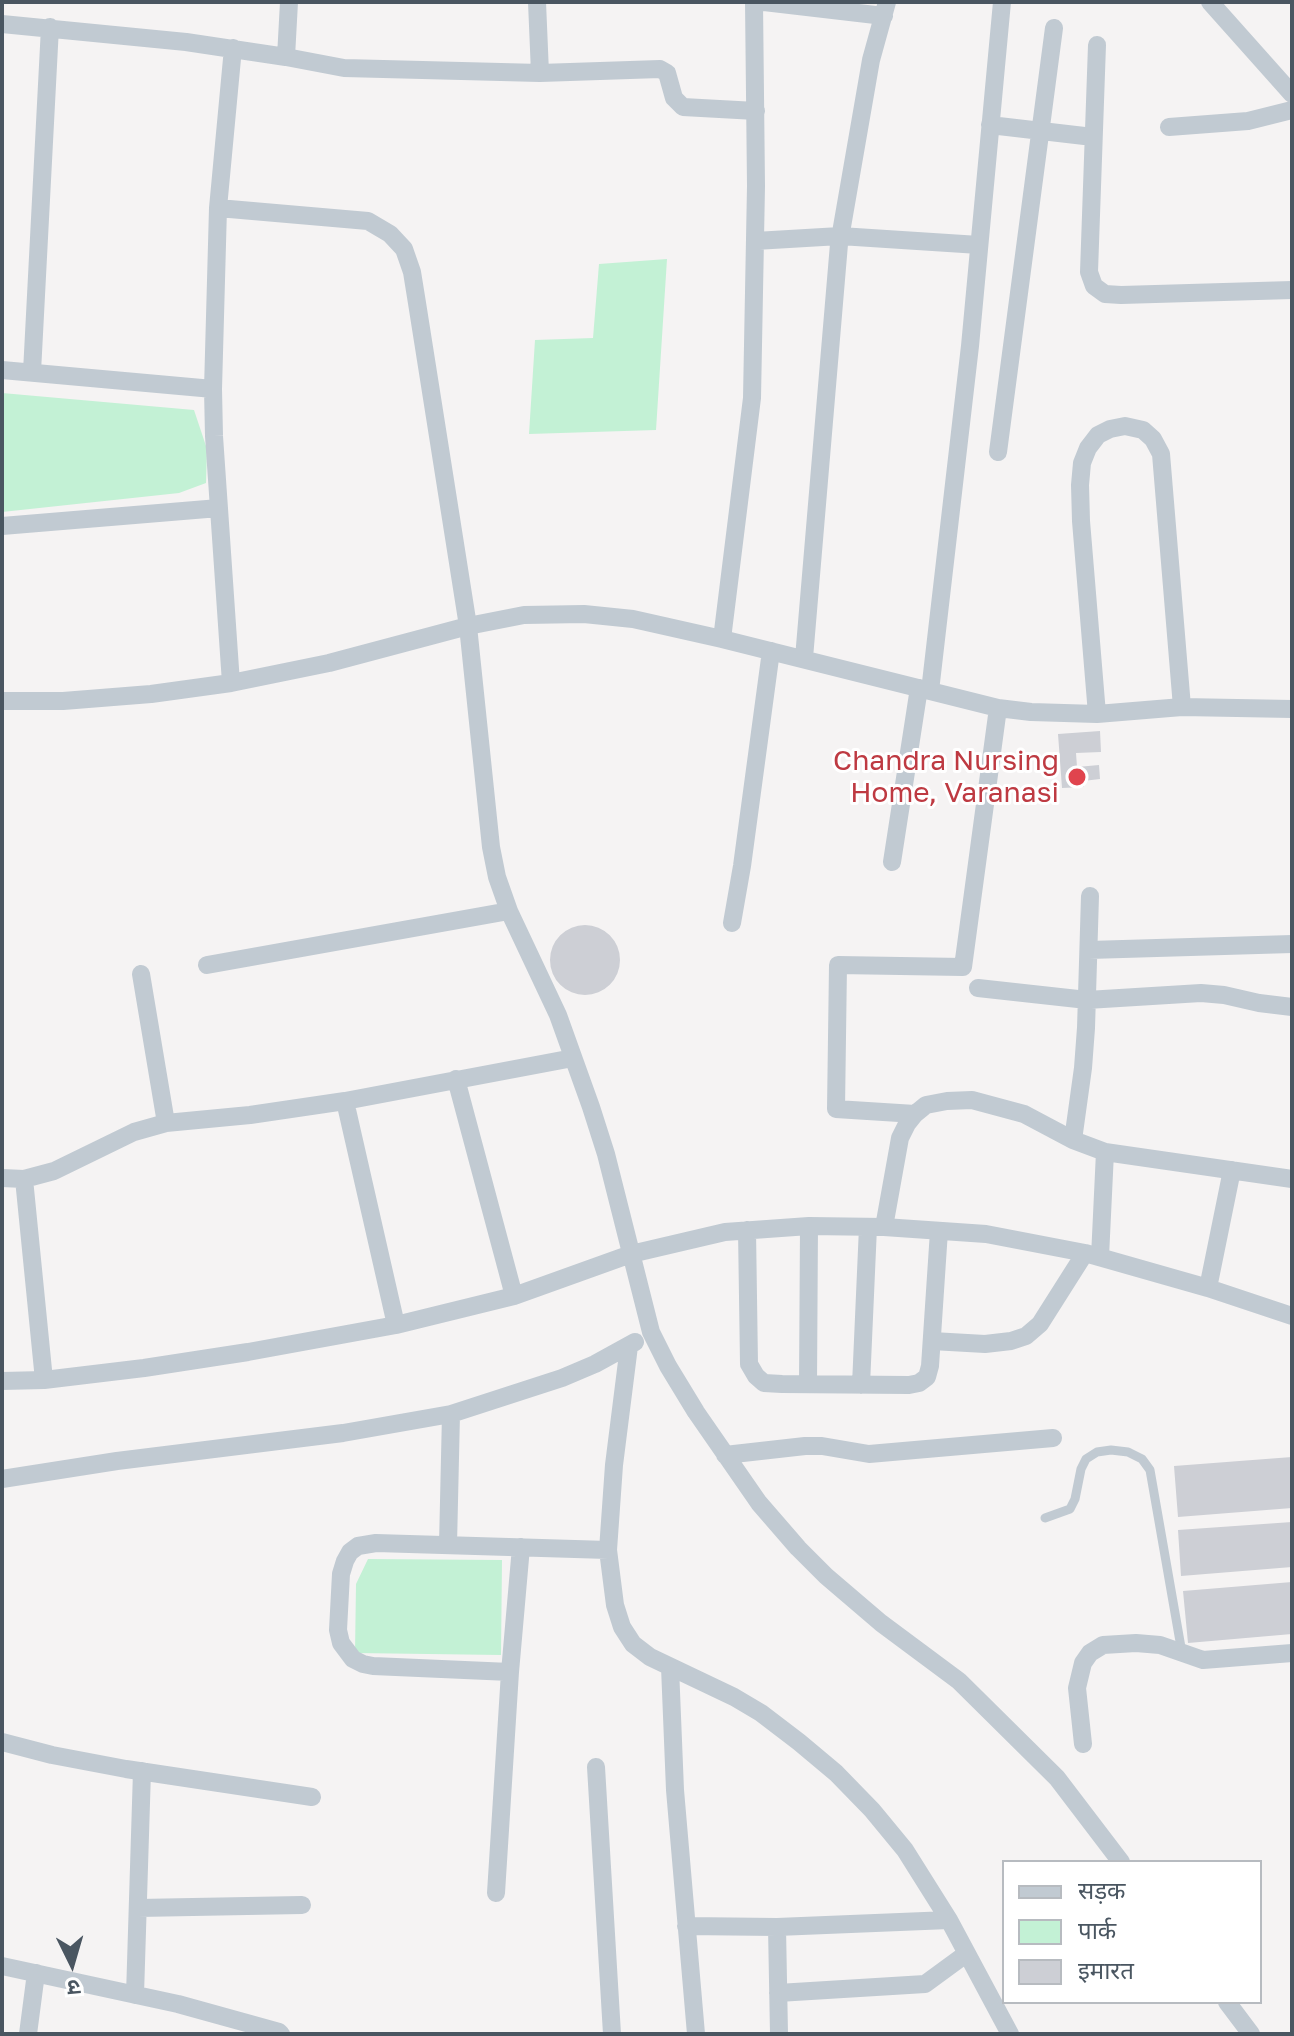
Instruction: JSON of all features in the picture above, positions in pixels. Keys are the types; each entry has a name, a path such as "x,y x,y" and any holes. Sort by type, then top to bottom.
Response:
{"street":[{"path":"286,57 289,2"},
{"path":"537,2 540,73"},
{"path":"722,639 752,398 756,111 754,2"},
{"path":"764,2 886,9 871,60 840,236 804,658"},
{"path":"892,862 925,689 970,346 1002,2"},
{"path":"1210,2 1292,94"},
{"path":"2,24 233,48 344,68 540,73 660,69 667,73 674,98 683,107 756,111"},
{"path":"32,372 50,27"},
{"path":"998,452 1054,28"},
{"path":"1097,45 1089,272 1094,286 1105,294 1121,295 1292,290"},
{"path":"231,683 213,389 218,208 233,48"},
{"path":"1169,127 1248,121 1292,110"},
{"path":"990,125 1093,137"},
{"path":"218,208 368,221 390,234 404,249 412,272 468,626 491,847 497,877 509,911 558,1015 606,1154 651,1332 668,1366 759,1503 826,1576 881,1623 959,1681 1057,1778 1119,1860"},
{"path":"755,241 840,236 979,245"},
{"path":"2,370 213,389"},
{"path":"1097,714 1081,521 1082,463 1098,435 1125,426 1143,430 1153,439 1161,454 1182,707"},
{"path":"2,526 219,508"},
{"path":"2,701 136,696 231,683 329,663 468,626 524,615 584,614 633,619 722,639 998,708 1097,714 1182,707 1292,709"},
{"path":"732,923 771,651"},
{"path":"915,1114 836,1109 838,965 963,967 998,708"},
{"path":"1073,1140 1083,1068 1090,896"},
{"path":"207,965 509,911"},
{"path":"1089,950 1292,944"},
{"path":"141,974 166,1123"},
{"path":"978,988 1087,1000 1201,993 1292,1007"},
{"path":"2,1178 24,1179 62,1167 134,1132 166,1123 345,1101 573,1058"},
{"path":"456,1079 514,1296"},
{"path":"861,1385 876,1227 900,1138 907,1124 926,1105 972,1100 1024,1114 1073,1140 1105,1152 1292,1179"},
{"path":"345,1101 396,1325"},
{"path":"932,1341 985,1344 1011,1341 1026,1336 1040,1324 1093,1255 1105,1152"},
{"path":"1208,1288 1232,1170"},
{"path":"24,1179 44,1380"},
{"path":"808,1384 809,1226"},
{"path":"2,1381 44,1380 144,1368 396,1325 514,1296 631,1254 725,1232 809,1226 986,1234 1093,1255 1292,1316"},
{"path":"747,1230 749,1364 756,1376 764,1383 861,1385 919,1383 927,1377 939,1231"},
{"path":"2,1479 117,1461 343,1433 451,1414 562,1378 595,1364 651,1332"},
{"path":"629,1346 614,1465 608,1550 615,1605 622,1627 633,1644 650,1657 761,1713 836,1773 872,1810 905,1850 949,1920 1010,2034"},
{"path":"448,1545 451,1414"},
{"path":"725,1455 805,1446 869,1454 1053,1438"},
{"path":"510,1672 373,1666 353,1659 341,1643 338,1630 341,1574 350,1552 358,1546 376,1543 608,1550"},
{"path":"496,1893 521,1547"},
{"path":"1083,1744 1077,1688 1083,1663 1090,1653 1103,1645 1160,1645 1203,1660 1292,1653"},
{"path":"670,1667 675,1790 696,2034"},
{"path":"2,1742 52,1755 142,1771 312,1797"},
{"path":"596,1767 612,2034"},
{"path":"135,1995 142,1771"},
{"path":"138,1908 302,1905"},
{"path":"686,1926 777,1927 949,1920"},
{"path":"777,1927 779,2034"},
{"path":"778,1993 925,1984 966,1954"},
{"path":"2,1966 178,2004 281,2034"},
{"path":"28,2034 36,1973"},
{"path":"1228,2004 1251,2034"}],"lane":[{"path":"1045,1518 1070,1509 1081,1469 1086,1459 1097,1452 1128,1452 1142,1459 1150,1470 1182,1653"}],"green space":[{"path":"667,259 656,430 529,434 535,340 593,338 599,264"},
{"path":"2,393 194,410 207,449 206,483 179,493 2,512"},
{"path":"368,1559 502,1560 501,1655 355,1653 356,1584"}],"building":[{"path":"1100,731 1101,752 1076,753 1077,767 1099,765 1100,779 1083,781 1084,787 1062,788 1058,734"},
{"path":"585,925 610,935 620,960 610,985 585,995 560,985 550,960 560,935"},
{"path":"1292,1457 1292,1508 1178,1517 1174,1466"},
{"path":"1292,1522 1292,1567 1181,1576 1178,1530"},
{"path":"1292,1582 1292,1634 1188,1643 1183,1591"}],"place":[{"name":"Chandra Nursing Home, Varanasi","path":"1077,777"}]}
